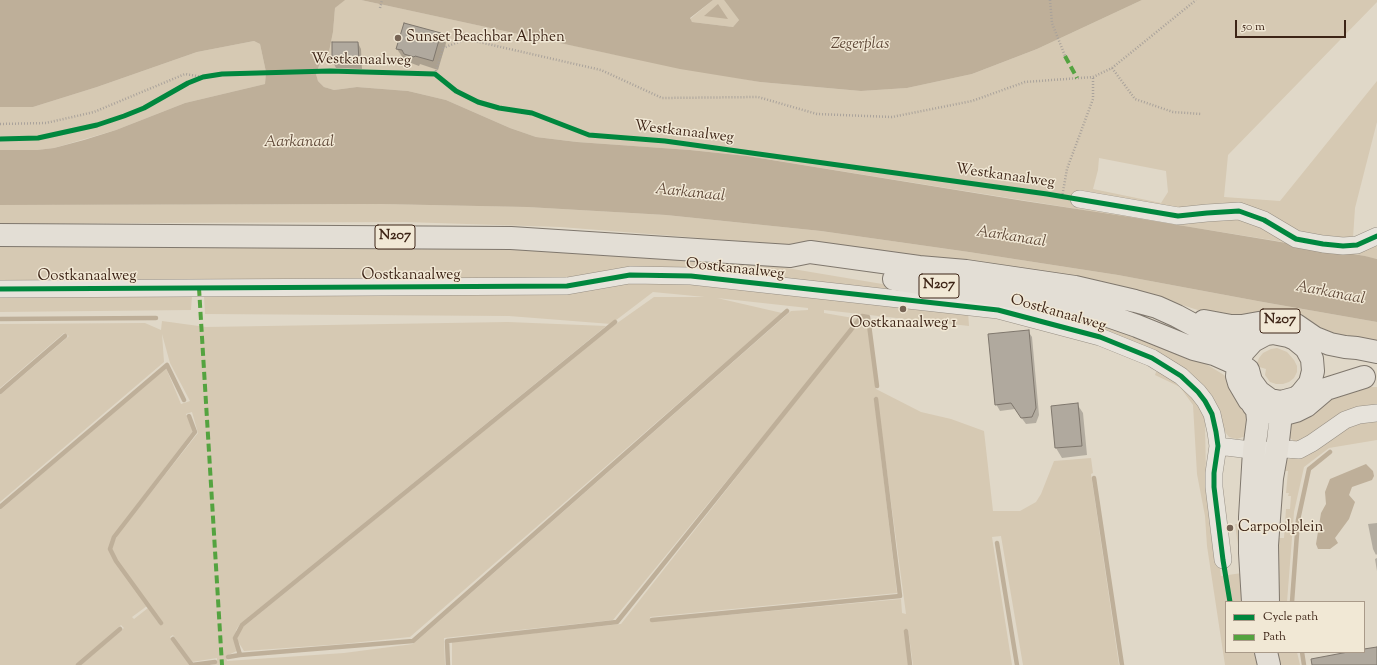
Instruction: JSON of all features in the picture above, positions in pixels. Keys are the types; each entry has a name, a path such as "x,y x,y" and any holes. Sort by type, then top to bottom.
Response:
{"main road":[{"name":"Oostkanaalweg","path":"0,235 511,238 790,256 810,252 919,267 966,271 1075,287 1157,307 1177,316"},
{"name":"Oostkanaalweg","path":"790,256 804,265 1091,310 1137,326 1194,349 1241,362"},
{"name":"N207","path":"1177,316 1231,326 1254,325 1270,321 1286,322 1296,325 1316,338 1330,344 1377,352"},
{"name":"N207","path":"1177,316 1223,339 1248,370 1254,387 1264,396 1282,402 1285,407 1292,412 1299,410 1311,392 1321,392 1329,387 1371,377"},
{"name":"N207","path":"1241,362 1252,341 1266,334 1281,334 1295,339 1301,343 1310,355 1328,358 1357,356 1377,352"},
{"path":"1310,355 1313,363 1311,392"},
{"path":"1241,362 1245,395 1257,410 1258,420 1254,451 1250,517 1250,552 1253,601"},
{"name":"N207","path":"1254,405 1267,412 1285,407"},
{"path":"1268,601 1267,545 1272,478 1285,407"}],"street":[{"path":"1078,200 1178,216 1207,212 1239,211 1264,220 1296,239 1323,244 1343,246 1357,245 1377,236"},
{"name":"Oostkanaalweg","path":"0,289 567,286 630,275 691,276 998,310 1100,337 1152,358 1180,376 1198,392 1212,414 1216,432 1218,446 1214,473 1214,487 1223,560"},
{"path":"1218,446 1254,451 1299,450 1312,443 1345,420 1359,415 1377,413"}],"path":[{"path":"380,8 382,0"},
{"path":"1050,0 1052,23 1065,56"},
{"path":"440,78 435,74 443,48 466,40 601,70 662,98 758,98 817,114 892,116 972,100 1025,82 1093,77 1112,68 1196,0"},
{"path":"1112,68 1135,99 1173,112 1202,114"},
{"path":"0,124 46,123 94,112 185,74 203,77"},
{"path":"193,81 209,76"},
{"path":"1062,197 1067,168 1093,99 1093,77"}],"shaded area":[{"path":"344,0 361,0 607,53 760,82 861,91 907,88 972,74 1037,49 1142,0 1377,0 1377,2 1228,155 1224,197 1280,201 1377,81 1377,122 1355,208 1353,238 1377,244 1377,259 1346,252 747,156 690,150 577,142 536,137 510,128 446,100 408,91 357,87 334,90 324,87 318,81 316,74 320,63 328,57 333,32 335,8","holes":["1099,158 1166,171 1168,192 1161,203 1093,189 1098,170"]},
{"path":"713,0 724,0 739,20 733,27 692,22 690,19"},
{"path":"254,41 260,44 266,72 265,84 185,103 116,130 54,148 37,150 0,150 0,107 33,107 97,87 197,52"},
{"path":"381,204 527,207 666,215 821,231 1118,275 1377,322 1377,340 1358,340 1204,312 1135,290 997,266 904,254 560,227 405,222 0,224 0,205"},
{"path":"363,240 733,259 942,294 933,297 833,283 689,270 566,279 0,281 0,241"},
{"path":"674,280 968,312 969,326 824,310 824,313 859,319 613,620 444,638 445,665 210,665 217,664 217,658 192,662 173,635 170,637 189,665 81,665 124,628 121,625 76,665 0,665 0,510 166,368 181,404 190,401 170,363 162,334 164,362 0,502 0,395 69,336 64,333 0,388 0,324 145,323 161,330 162,321 206,327 508,322 606,326 240,624 236,630 235,639 239,650 226,656 227,661 344,653 413,644 791,311 808,310 808,308 717,298 782,313 410,637 342,644 244,651 237,640 239,632 243,627 613,326 654,297 705,297 653,292 611,324 509,316 205,314 204,296","holes":["192,412 198,433 118,534 111,548 117,560 162,624 160,625 148,608 134,619 132,617 147,606 115,562 109,549 111,540 193,431 186,414"]},
{"path":"192,296 191,310 0,312 0,297"},
{"path":"1036,306 1084,319 1176,351 1206,364 1224,375 1248,413 1246,436 1237,439 1229,437 1169,362 1009,308"},
{"path":"862,317 867,318 876,389 921,412 951,419 984,431 993,511 1020,511 1036,502 1041,494 1054,461 1091,458 1093,473 1091,474 1119,665 1023,665 1001,536 992,537 1012,665 913,665 908,629 904,629 909,665 452,665 452,642 621,624","holes":["874,397 877,397 906,614 902,613 901,599 651,622 650,617 897,593"]},
{"path":"1277,348 1287,352 1297,366 1297,372 1294,378 1283,384 1270,382 1265,375 1266,369 1256,366 1263,353"},
{"path":"1160,370 1191,392 1204,417 1206,477 1221,576 1242,573 1235,524 1241,524 1249,601 1225,601 1225,653 1257,653 1259,665 1225,665 1207,546 1205,516 1197,474 1193,405 1180,387 1155,375 1156,372"},
{"path":"1365,387 1377,387 1377,407 1299,442 1295,442 1290,438 1289,434 1291,424 1323,400"},
{"path":"1377,418 1377,440 1329,448 1304,467 1294,512 1287,601 1272,601 1278,538 1284,538 1286,509 1290,509 1291,496 1288,496 1289,493 1286,493 1288,471 1282,471 1286,460 1293,458 1349,425"},
{"path":"1277,653 1297,653 1300,665 1278,665"}],"water":[{"name":"Aarkanaal","path":"0,0 345,0 335,8 333,32 328,57 320,63 316,74 318,81 324,87 334,90 357,87 408,91 446,100 510,128 536,137 577,142 690,150 747,156 1365,256 1377,259 1377,322 1118,275 969,252 821,231 666,215 527,207 381,204 0,205 0,150 37,150 54,148 84,140 116,130 185,103 265,84 266,72 260,44 254,41 197,52 97,87 33,107 0,107"},
{"name":"Zegerplas","path":"361,0 713,0 690,18 692,22 733,27 739,20 724,0 1142,0 1037,49 972,74 907,88 861,91 760,82 680,69"},
{"path":"718,4 728,19 704,16"},
{"path":"1366,464 1373,471 1374,476 1372,480 1352,487 1349,495 1355,502 1349,519 1335,538 1338,543 1330,549 1318,549 1316,544 1321,513 1326,504 1325,492 1330,479"}],"building":[{"path":"404,23 441,33 433,61 404,54 402,50 396,49"},
{"path":"332,42 358,42 359,63 332,63"},
{"path":"1029,330 1036,408 1032,417 1021,418 1011,403 995,405 988,334"},
{"path":"1078,403 1082,446 1055,448 1051,406"},
{"path":"1377,647 1377,665 1312,665 1311,659 1343,653 1365,653 1365,649"}],"waterway":[{"path":"615,322 242,625 235,638 240,655 413,641 787,311"},
{"path":"448,665 447,641 617,622 862,316 868,317 877,386"},
{"path":"0,319 156,318"},
{"path":"0,392 65,336"},
{"path":"0,507 167,365 184,400"},
{"path":"652,620 900,596 876,399"},
{"path":"161,623 116,561 110,549 114,537 195,432 189,416"},
{"path":"1292,601 1298,520 1309,469 1330,452"},
{"path":"1094,478 1122,665"},
{"path":"997,543 1017,665"},
{"path":"78,665 120,629"},
{"path":"906,631 910,665"},
{"path":"173,639 192,665"},
{"path":"1302,653 1304,665"},
{"path":"228,657 240,655"},
{"path":"192,665 215,662"}],"marked path":[{"path":"1065,56 1077,78"},
{"path":"199,288 222,665"}],"cycle path":[{"name":"Westkanaalweg","path":"0,139 38,138 97,125 144,108 188,83 203,77 222,74 330,71 435,74 456,91 478,102 499,108 532,113 589,135 665,141 1047,194 1178,216 1239,211 1264,220 1296,239 1323,244 1343,246 1357,245 1377,236"},
{"path":"0,289 567,286 630,275 691,276 998,310 1100,337 1152,358 1181,376 1198,392 1212,414 1216,432 1218,446 1214,473 1214,487 1230,601"}],"place":[{"name":"Sunset Beachbar Alphen","path":"398,38"},
{"name":"Oostkanaalweg 1","path":"903,309"},
{"name":"Carpoolplein","path":"1230,528"}]}
